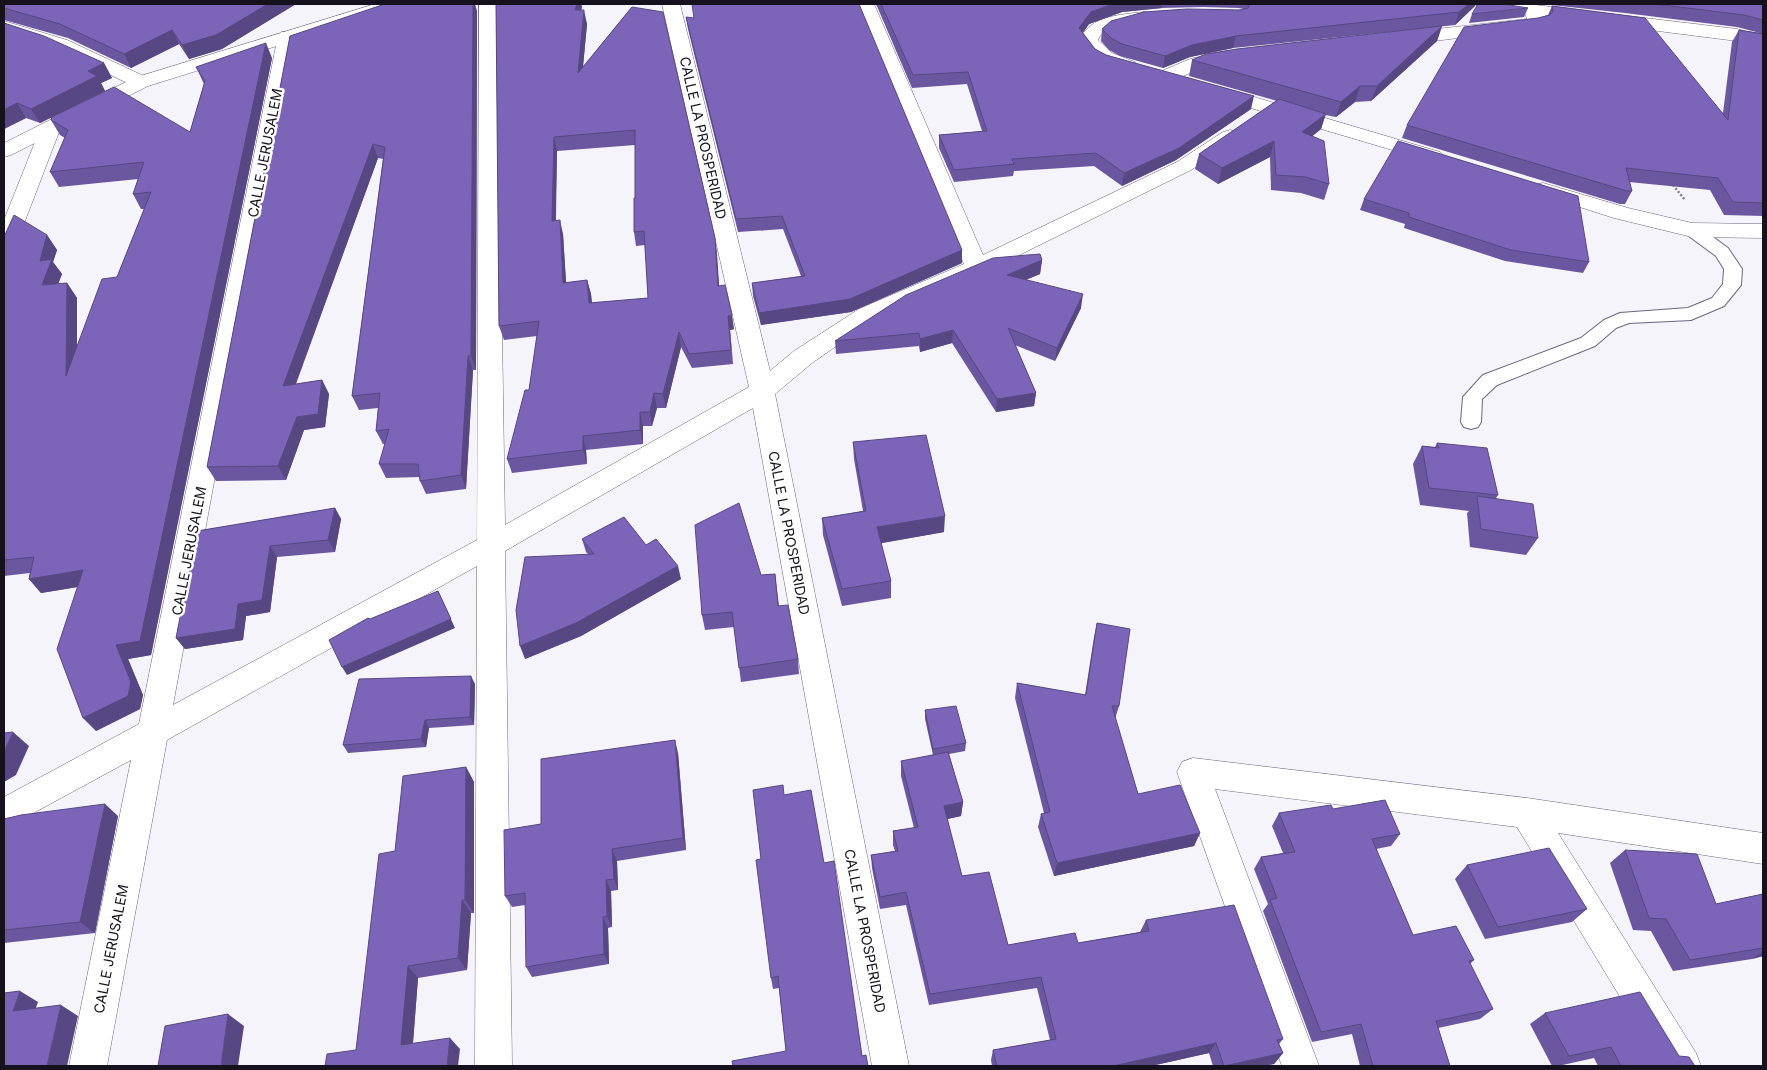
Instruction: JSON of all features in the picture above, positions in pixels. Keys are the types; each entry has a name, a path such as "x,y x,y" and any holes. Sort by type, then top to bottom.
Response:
{"street":[{"path":"4,151 141,82 393,4"},
{"path":"488,4 494,1066"},
{"name":"CALLE LA PROSPERIDAD","path":"671,4 762,391 891,1066"},
{"path":"865,4 976,267"},
{"path":"1485,4 1763,41"},
{"path":"1387,41 1532,24 1537,22 1533,10"},
{"path":"1159,16 1114,22 1093,31 1088,41 1101,56 1112,62 1271,106 1452,161"},
{"path":"4,26 60,44 141,82"},
{"name":"CALLE JERUSALEM","path":"88,1066 287,36"},
{"path":"1164,77 1197,63 1243,55"},
{"path":"4,814 492,545 762,391 804,357 868,314 976,267 1184,166 1271,106"},
{"path":"4,247 51,127"},
{"path":"1527,184 1622,213 1701,230 1763,231"},
{"path":"1300,1066 1193,772 1527,813 1763,848"},
{"path":"1527,813 1682,1066"}],"lane":[{"path":"1471,422 1473,397 1490,380 1588,342 1610,324 1626,317 1691,314 1718,302 1732,285 1734,270 1722,252 1701,230"}],"path":[{"path":"1671,183 1701,230"}],"building":[{"path":"4,4 268,4 216,35 182,45 172,30 124,54 60,24 4,8"},
{"path":"385,4 473,4 471,356 468,356 461,475 420,481 418,464 379,464 389,429 376,431 380,393 352,396 385,147 373,144 283,386 322,380 318,414 297,417 278,466 207,467 290,36"},
{"path":"496,4 577,4 575,10 584,10 578,73 632,7 663,12 715,238 718,286 725,285 732,315 728,316 731,350 689,354 679,332 663,394 654,393 650,412 640,412 640,430 583,436 583,450 507,459 525,390 529,390 539,321 499,326","holes":["635,130 634,232 644,231 648,298 589,303 587,280 563,283 560,220 552,221 554,137"]},
{"path":"692,4 859,4 962,250 850,299 759,313 752,283 805,276 782,216 736,219 686,17 694,18"},
{"path":"881,4 1113,4 1091,12 1079,28 1095,49 1106,55 1254,96 1179,148 1124,173 1096,153 1012,159 1014,164 954,170 939,135 987,131 968,72 913,75"},
{"path":"1250,4 1469,4 1459,12 1236,36 1192,45 1165,56 1122,44 1111,38 1102,29 1111,21 1144,12 1187,9 1241,10 1248,8"},
{"path":"1478,4 1503,4 1528,8 1472,14"},
{"path":"1655,4 1763,4 1763,20 1744,15"},
{"path":"1552,6 1645,18 1728,120 1739,30 1763,34 1763,203 1733,202 1718,178 1626,168 1632,191 1627,191 1407,125 1464,27 1538,18 1550,15 1553,11"},
{"path":"4,23 44,36 104,63 88,71 97,76 31,109 17,103 4,110"},
{"path":"1442,26 1377,86 1360,86 1341,102 1192,60 1206,54 1237,49"},
{"path":"266,43 140,641 116,645 131,682 128,696 83,718 57,649 83,570 29,579 34,557 4,560 4,237 14,215 47,235 40,261 52,259 42,285 67,283 66,376 102,279 117,277 151,192 133,194 144,162 50,172 68,130 51,120 52,117 114,87 190,132 205,81 196,67"},
{"path":"1279,99 1326,114 1302,132 1324,141 1329,184 1306,177 1276,175 1274,141 1222,168 1199,154"},
{"path":"1398,141 1578,196 1589,262 1511,250 1409,217 1409,213 1364,199"},
{"path":"1040,254 1042,260 1007,275 1083,294 1057,348 1008,328 1036,393 997,399 953,330 920,339 919,333 835,341 906,295 993,258"},
{"path":"926,435 945,516 877,527 891,581 842,589 822,518 866,511 853,442"},
{"path":"1437,443 1487,448 1498,495 1429,488 1422,446 1439,448"},
{"path":"1477,496 1533,504 1538,538 1481,529"},
{"path":"739,503 761,575 775,574 778,606 788,605 798,659 739,668 732,612 702,615 695,525"},
{"path":"335,508 328,540 270,546 262,600 238,604 235,629 176,638 197,531"},
{"path":"624,517 646,545 656,539 678,566 576,623 520,646 516,610 525,557 594,554 582,539"},
{"path":"438,591 451,619 342,667 329,640 368,618 370,619"},
{"path":"1097,623 1130,629 1119,706 1112,706 1138,794 1180,785 1200,833 1057,863 1041,814 1050,812 1017,683 1086,695"},
{"path":"471,676 470,717 425,720 421,739 343,745 359,679"},
{"path":"956,706 966,743 933,749 925,710"},
{"path":"13,732 4,752 4,733"},
{"path":"675,740 683,838 612,849 614,879 606,880 607,916 603,917 604,954 526,967 525,893 505,896 504,830 541,824 541,759"},
{"path":"948,752 963,802 944,806 962,876 989,872 1008,945 1075,933 1078,943 1149,931 1146,920 1234,905 1283,1039 1277,1040 1283,1053 1224,1066 1216,1043 1113,1066 997,1066 993,1050 1056,1039 1041,977 930,994 906,892 880,897 871,855 898,851 893,831 918,827 901,761"},
{"path":"466,767 465,900 462,900 458,958 408,966 401,1045 450,1038 447,1066 325,1066 327,1054 356,1050 379,854 395,851 403,776"},
{"path":"783,785 784,795 811,790 824,863 834,861 862,1056 866,1055 868,1066 733,1066 732,1061 786,1051 778,976 771,978 756,860 761,859 753,790"},
{"path":"1385,800 1400,834 1372,839 1413,935 1456,926 1474,960 1469,961 1493,1009 1436,1021 1450,1066 1373,1066 1361,1024 1321,1032 1270,900 1277,898 1261,857 1295,852 1279,813 1331,805 1333,809"},
{"path":"105,804 80,922 4,930 4,819"},
{"path":"1549,848 1587,909 1498,927 1467,865"},
{"path":"1625,850 1697,854 1716,904 1763,894 1763,948 1690,960 1666,919 1649,918"},
{"path":"20,991 13,1011 61,1005 47,1066 4,1066 4,993"},
{"path":"1640,992 1679,1056 1689,1057 1695,1066 1621,1066 1611,1047 1569,1056 1545,1013"},
{"path":"228,1014 221,1066 158,1066 165,1026"}]}
